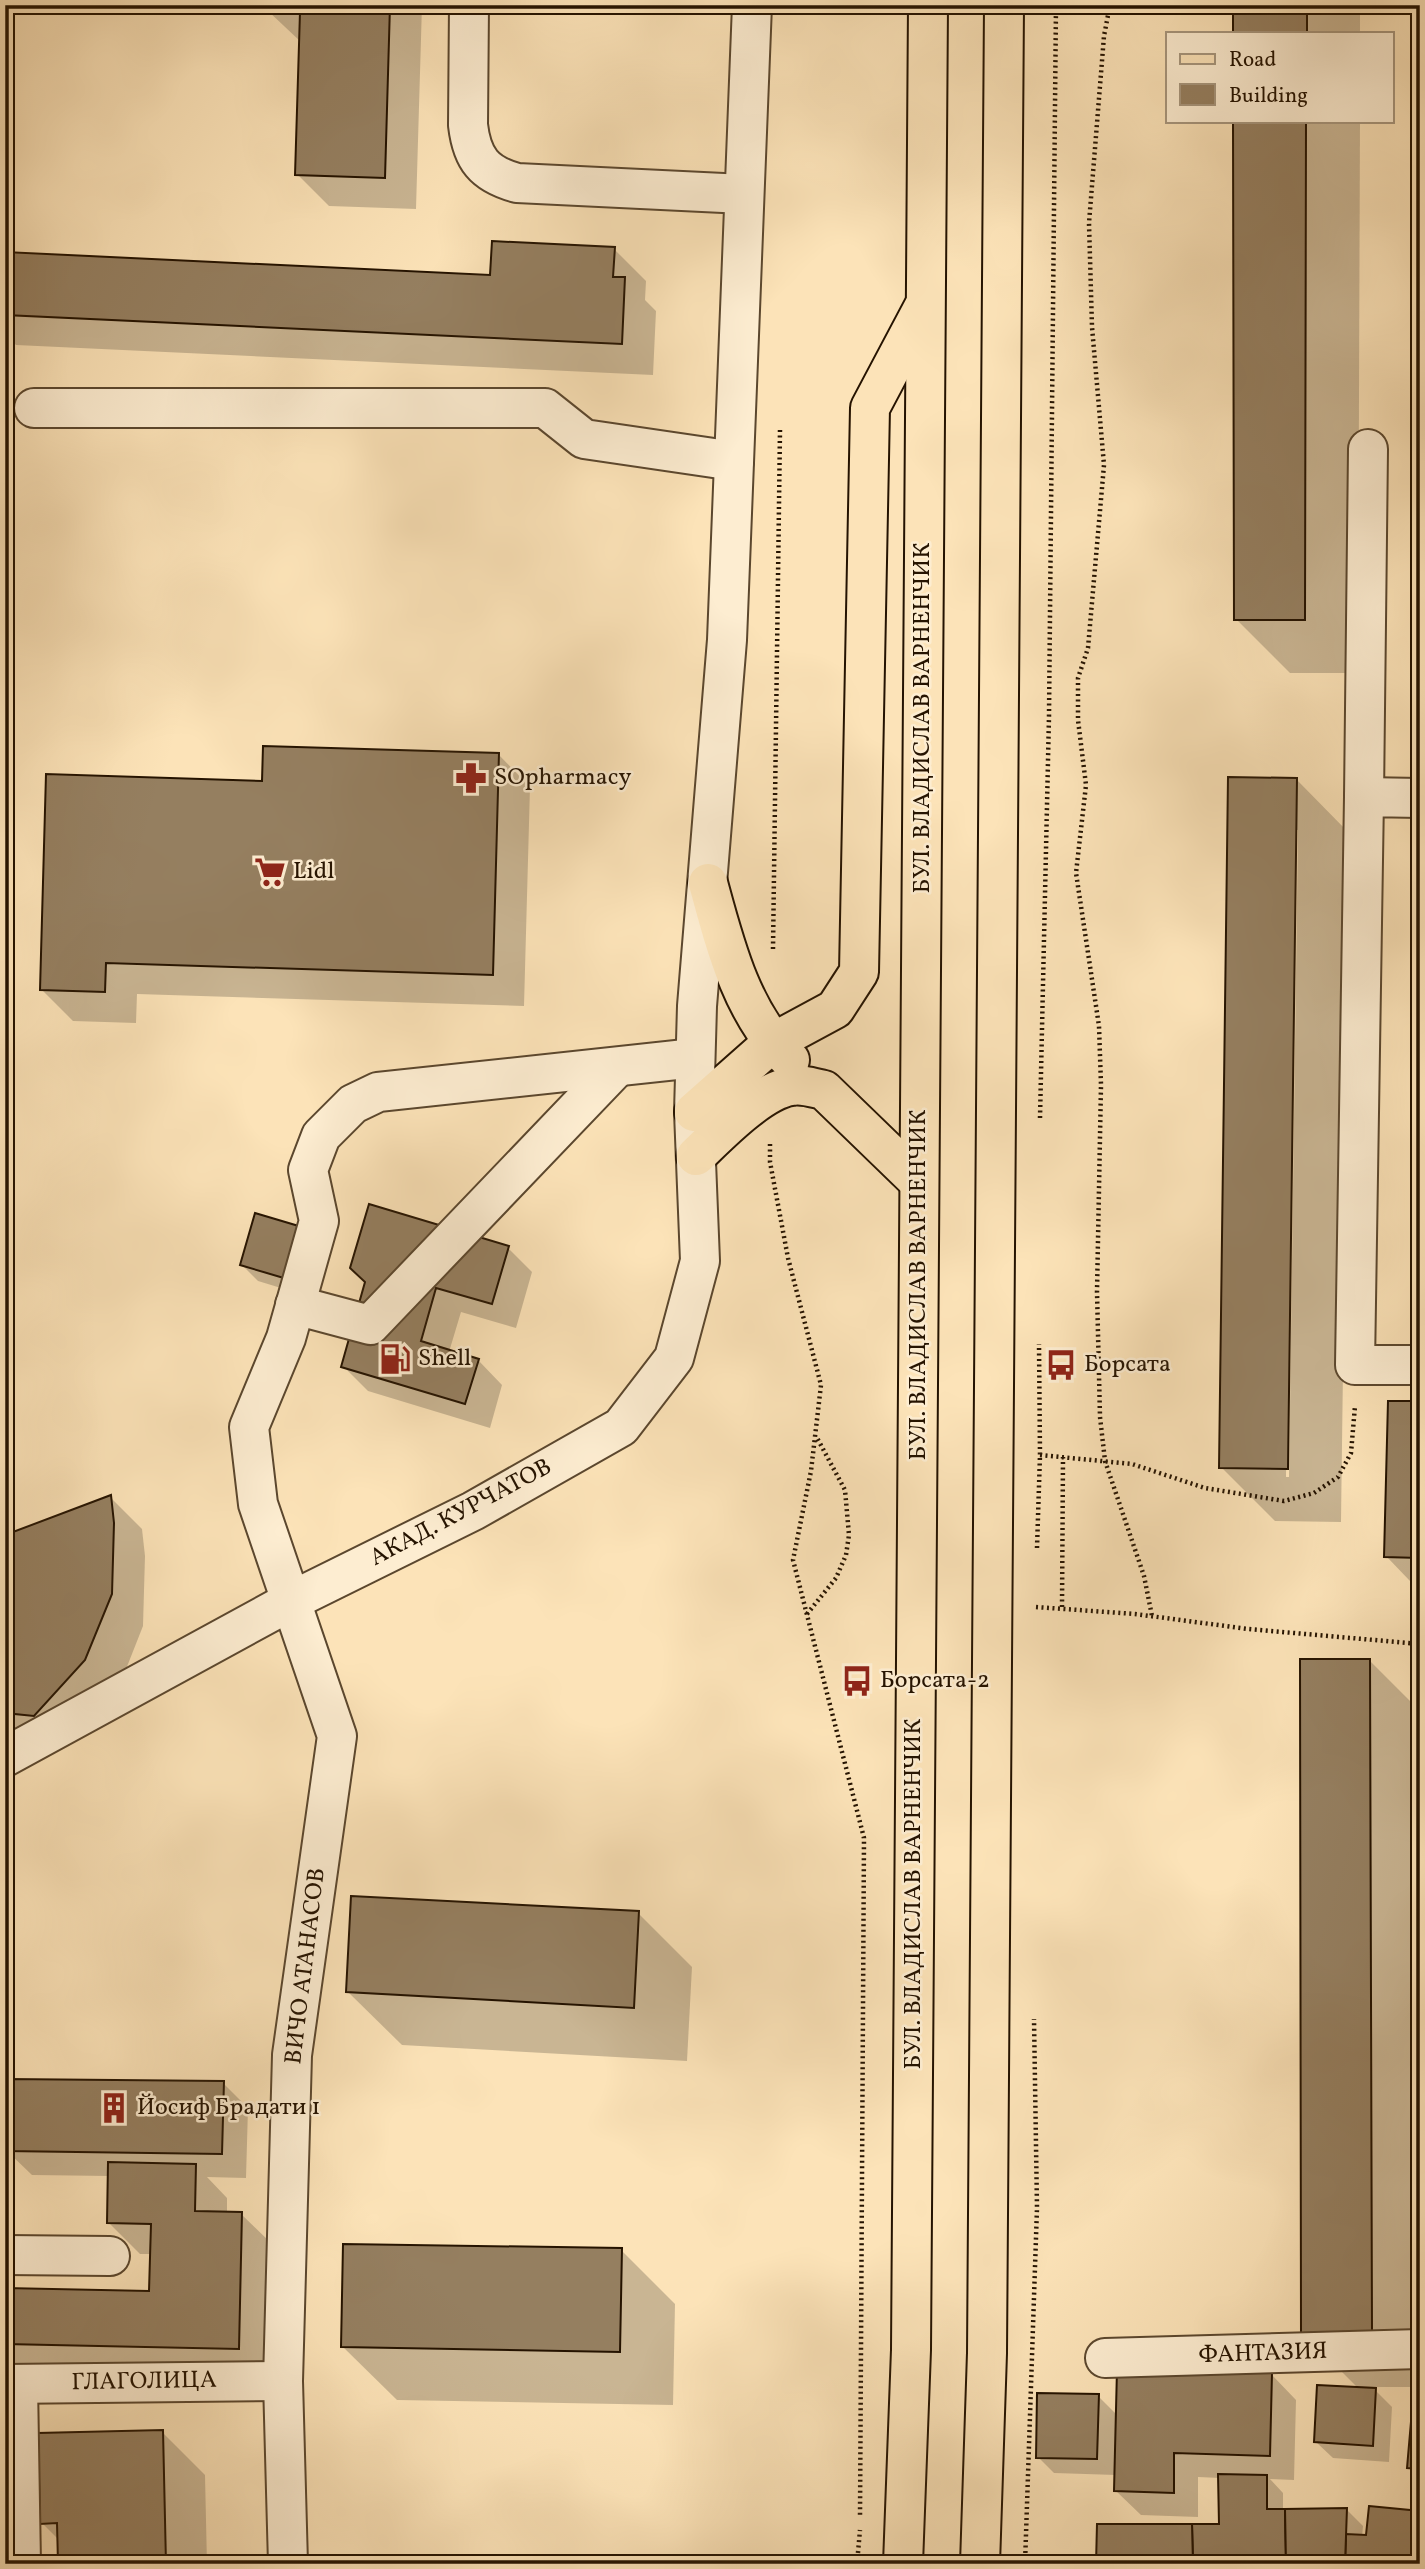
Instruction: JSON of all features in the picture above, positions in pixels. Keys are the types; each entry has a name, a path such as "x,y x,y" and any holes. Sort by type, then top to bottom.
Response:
{"main road":[{"name":"БУЛ. ВЛАДИСЛАВ ВАРНЕНЧИК","path":"903,2564 911,2350 928,5"},
{"path":"980,2564 988,2339 1004,5"},
{"path":"694,1112 772,1043 835,1009 859,972 870,408 926,303"},
{"path":"708,883 732,963 746,997 772,1043 919,1182"},
{"path":"696,1156 745,1111 771,1094 790,1086 824,1090"}],"street":[{"path":"470,5 468,125 470,142 476,157 486,170 501,179 517,183 744,194"},
{"name":"АКАД. КУРЧАТОВ","path":"5,1757 291,1601 473,1511 621,1427 674,1358 700,1261 694,1112 697,1006 727,640 752,5"},
{"path":"34,408 545,408 584,439 734,461"},
{"path":"1368,449 1355,1364 1420,1364"},
{"path":"1364,797 1420,798"},
{"name":"ВИЧО АТАНАСОВ","path":"288,2564 283,2381 292,2055 337,1736 258,1504 249,1427 286,1338 319,1221 309,1170 321,1136 353,1104 378,1092 695,1058"},
{"path":"295,1305 370,1325 617,1067"},
{"path":"5,2255 110,2256"},
{"name":"ФАНТАЗИЯ","path":"1105,2358 1420,2349"},
{"name":"ГЛАГОЛИЦА","path":"12,2384 283,2381"},
{"path":"12,2384 21,2564"}],"path":[{"path":"1040,1129 1049,716 1056,5"},
{"path":"1110,5 1104,36 1089,223 1092,327 1104,465 1088,648 1078,678 1078,720 1086,785 1076,873 1099,1026 1101,1084 1097,1306 1100,1417 1105,1461 1144,1576 1152,1616"},
{"path":"773,960 780,420"},
{"path":"771,1094 770,1162 788,1258 821,1385 811,1471 793,1560 864,1838 860,2526 857,2564"},
{"path":"1037,1552 1040,1455 1039,1331"},
{"path":"1040,1455 1132,1464 1205,1488 1284,1501 1314,1493 1338,1477 1351,1453 1355,1364"},
{"path":"807,1615 836,1578 846,1555 849,1535 845,1490 815,1436"},
{"path":"1062,1608 1063,1457"},
{"path":"1036,1594 1036,1607 1152,1616 1248,1629 1420,1644"},
{"path":"1025,2564 1037,2208 1034,2007"}],"building":[{"path":"266,5 390,5 385,178 295,175 300,12 265,11"},
{"path":"1233,5 1307,5 1307,32 1233,32"},
{"path":"1233,122 1306,122 1305,620 1234,620"},
{"path":"492,241 615,247 613,277 625,277 622,344 5,315 5,252 490,275"},
{"name":"Lidl","path":"263,746 499,753 493,975 106,963 105,992 40,990 46,774 262,781"},
{"path":"1228,777 1297,778 1288,1469 1219,1468"},
{"path":"369,1204 509,1246 492,1304 436,1288 421,1341 479,1359 465,1404 341,1367 365,1282 350,1268"},
{"path":"255,1213 302,1227 287,1279 240,1265"},
{"path":"1388,1401 1420,1401 1420,1558 1384,1557"},
{"path":"111,1495 114,1523 112,1594 85,1660 34,1716 5,1713 5,1535"},
{"path":"1300,1659 1370,1659 1372,2334 1301,2334"},
{"path":"351,1896 639,1911 634,2008 346,1992"},
{"name":"Йосиф Брадати 1","path":"6,2079 224,2081 222,2154 5,2151"},
{"path":"108,2162 196,2164 195,2211 242,2212 239,2349 5,2344 5,2288 149,2291 151,2224 107,2223"},
{"path":"343,2244 622,2248 620,2352 341,2347"},
{"path":"1117,2369 1272,2373 1270,2456 1174,2453 1174,2493 1114,2491"},
{"path":"1317,2385 1376,2388 1373,2446 1314,2442"},
{"path":"1037,2393 1099,2394 1097,2459 1036,2458"},
{"path":"1412,2410 1420,2410 1420,2469 1407,2468"},
{"path":"163,2430 166,2564 58,2564 57,2523 40,2524 38,2433"},
{"path":"1218,2474 1267,2475 1267,2509 1285,2509 1286,2564 1193,2564 1192,2524 1219,2524"},
{"path":"1369,2506 1420,2511 1420,2564 1345,2564 1346,2534 1366,2535"},
{"path":"1347,2508 1345,2564 1286,2564 1285,2509"},
{"path":"1097,2524 1192,2524 1193,2564 1096,2564"}],"place":[{"name":"SOpharmacy","path":"471,778"},
{"name":"Lidl","path":"270,872"},
{"name":"Shell","path":"395,1359"},
{"name":"Борсата","path":"1061,1365"},
{"name":"Борсата-2","path":"857,1681"},
{"name":"Йосиф Брадати 1","path":"114,2108"}]}
